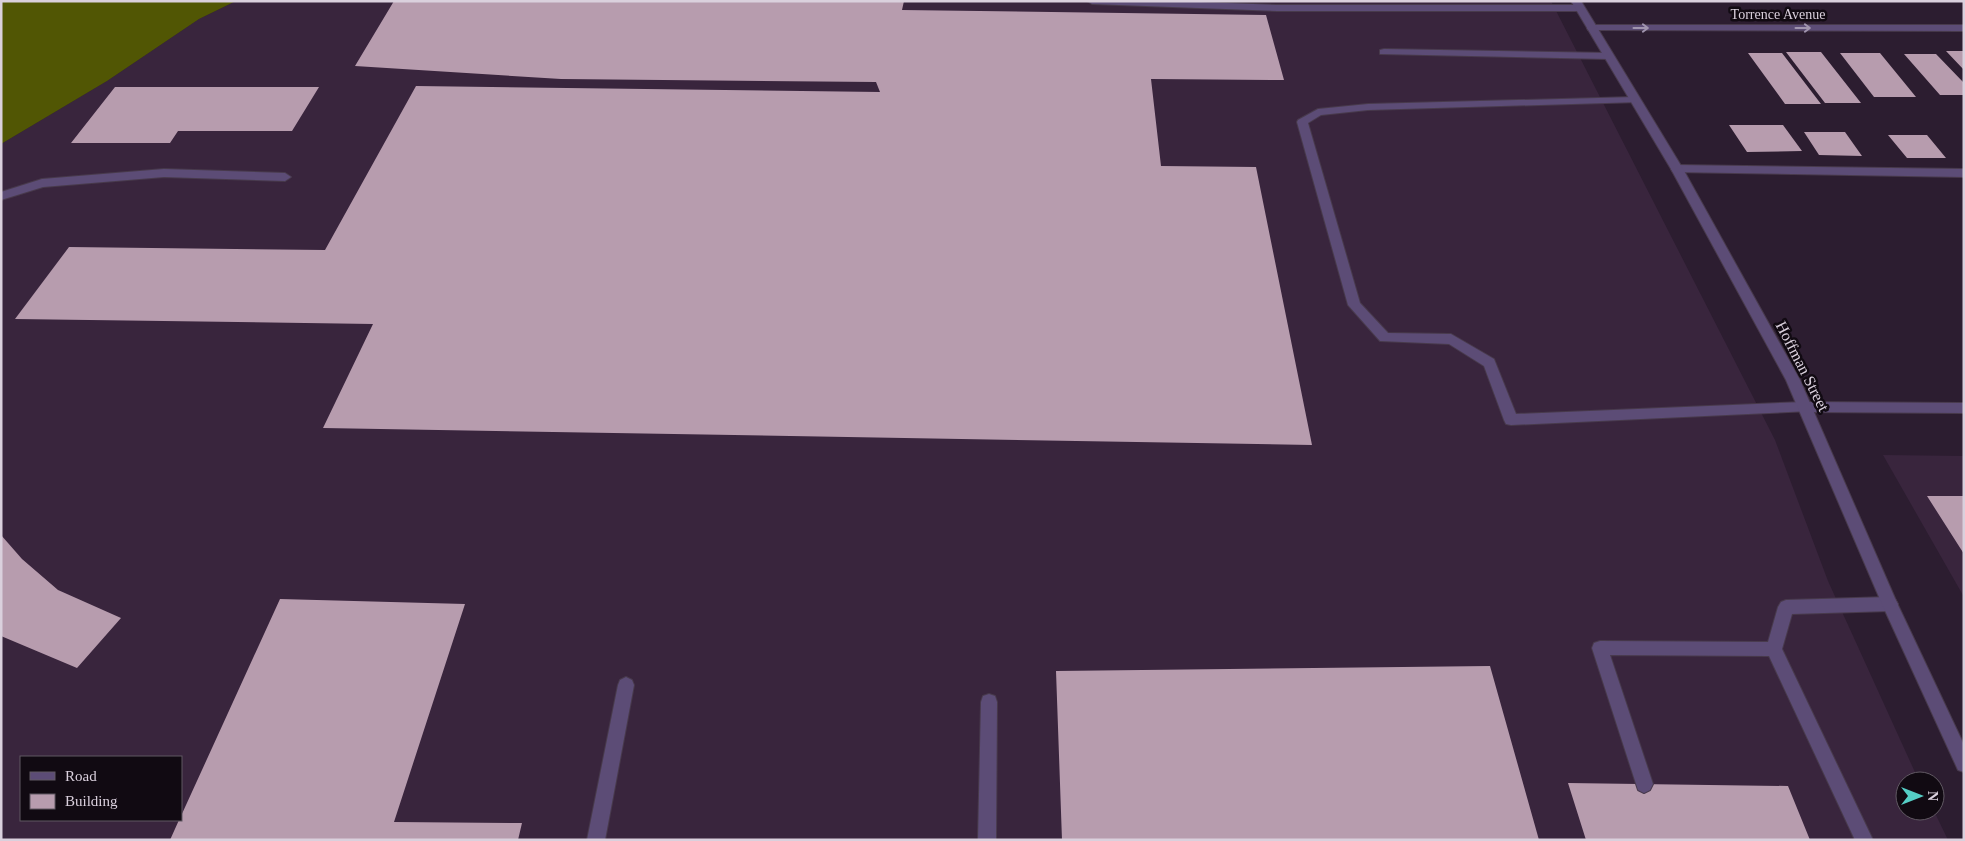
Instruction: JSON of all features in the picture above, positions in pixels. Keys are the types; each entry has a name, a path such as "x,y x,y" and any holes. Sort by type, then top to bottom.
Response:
{"street":[{"path":"1092,1 1277,8 1578,4"},
{"name":"Hoffman Street","path":"1578,4 1677,170 1792,380 1890,604 1963,763"},
{"name":"Torrence Avenue","path":"1592,28 1964,28"},
{"path":"1384,52 1609,56"},
{"path":"1635,100 1368,107 1318,112 1302,122 1354,305 1385,338 1451,339 1489,363 1511,420 1804,407 1964,408"},
{"path":"1677,170 1964,173"},
{"path":"1,196 42,183 164,173 285,177"},
{"path":"1864,840 1774,649 1786,607 1890,604"},
{"path":"1644,784 1600,648 1774,649"},
{"path":"596,840 626,685"},
{"path":"987,840 989,702"}],"shaded area":[{"path":"1,1 236,1 199,19 107,81 1,144"},
{"path":"236,1 1551,1 1775,440 1828,581 1914,771 1895,771 1895,821 1939,821 1948,840 1,840 1,144 107,81 199,19"},
{"path":"1883,455 1964,456 1964,597"}],"building":[{"path":"394,1 904,1 902,10 1266,15 1284,80 1151,79 1161,166 1256,167 1312,445 323,428 373,324 15,319 69,247 325,250 416,86 880,92 876,82 561,79 355,66"},
{"path":"1946,51 1964,51 1964,70"},
{"path":"1786,52 1821,52 1861,103 1825,103"},
{"path":"1748,53 1782,53 1821,104 1785,104"},
{"path":"1840,53 1880,53 1916,97 1874,97"},
{"path":"1904,54 1936,54 1964,83 1964,95 1940,95"},
{"path":"115,87 319,87 292,131 178,131 170,143 71,143"},
{"path":"1729,125 1783,125 1802,151 1747,152"},
{"path":"1804,132 1845,132 1862,156 1819,155"},
{"path":"1888,135 1927,135 1946,158 1907,158"},
{"path":"1927,496 1964,496 1964,554"},
{"path":"1,535 22,559 58,590 121,618 77,668 1,636"},
{"path":"280,599 465,604 394,822 522,823 518,840 170,840 179,821 182,821 182,814"},
{"path":"1490,666 1539,840 1062,840 1056,671"},
{"path":"1568,783 1788,786 1810,840 1586,840"}]}
